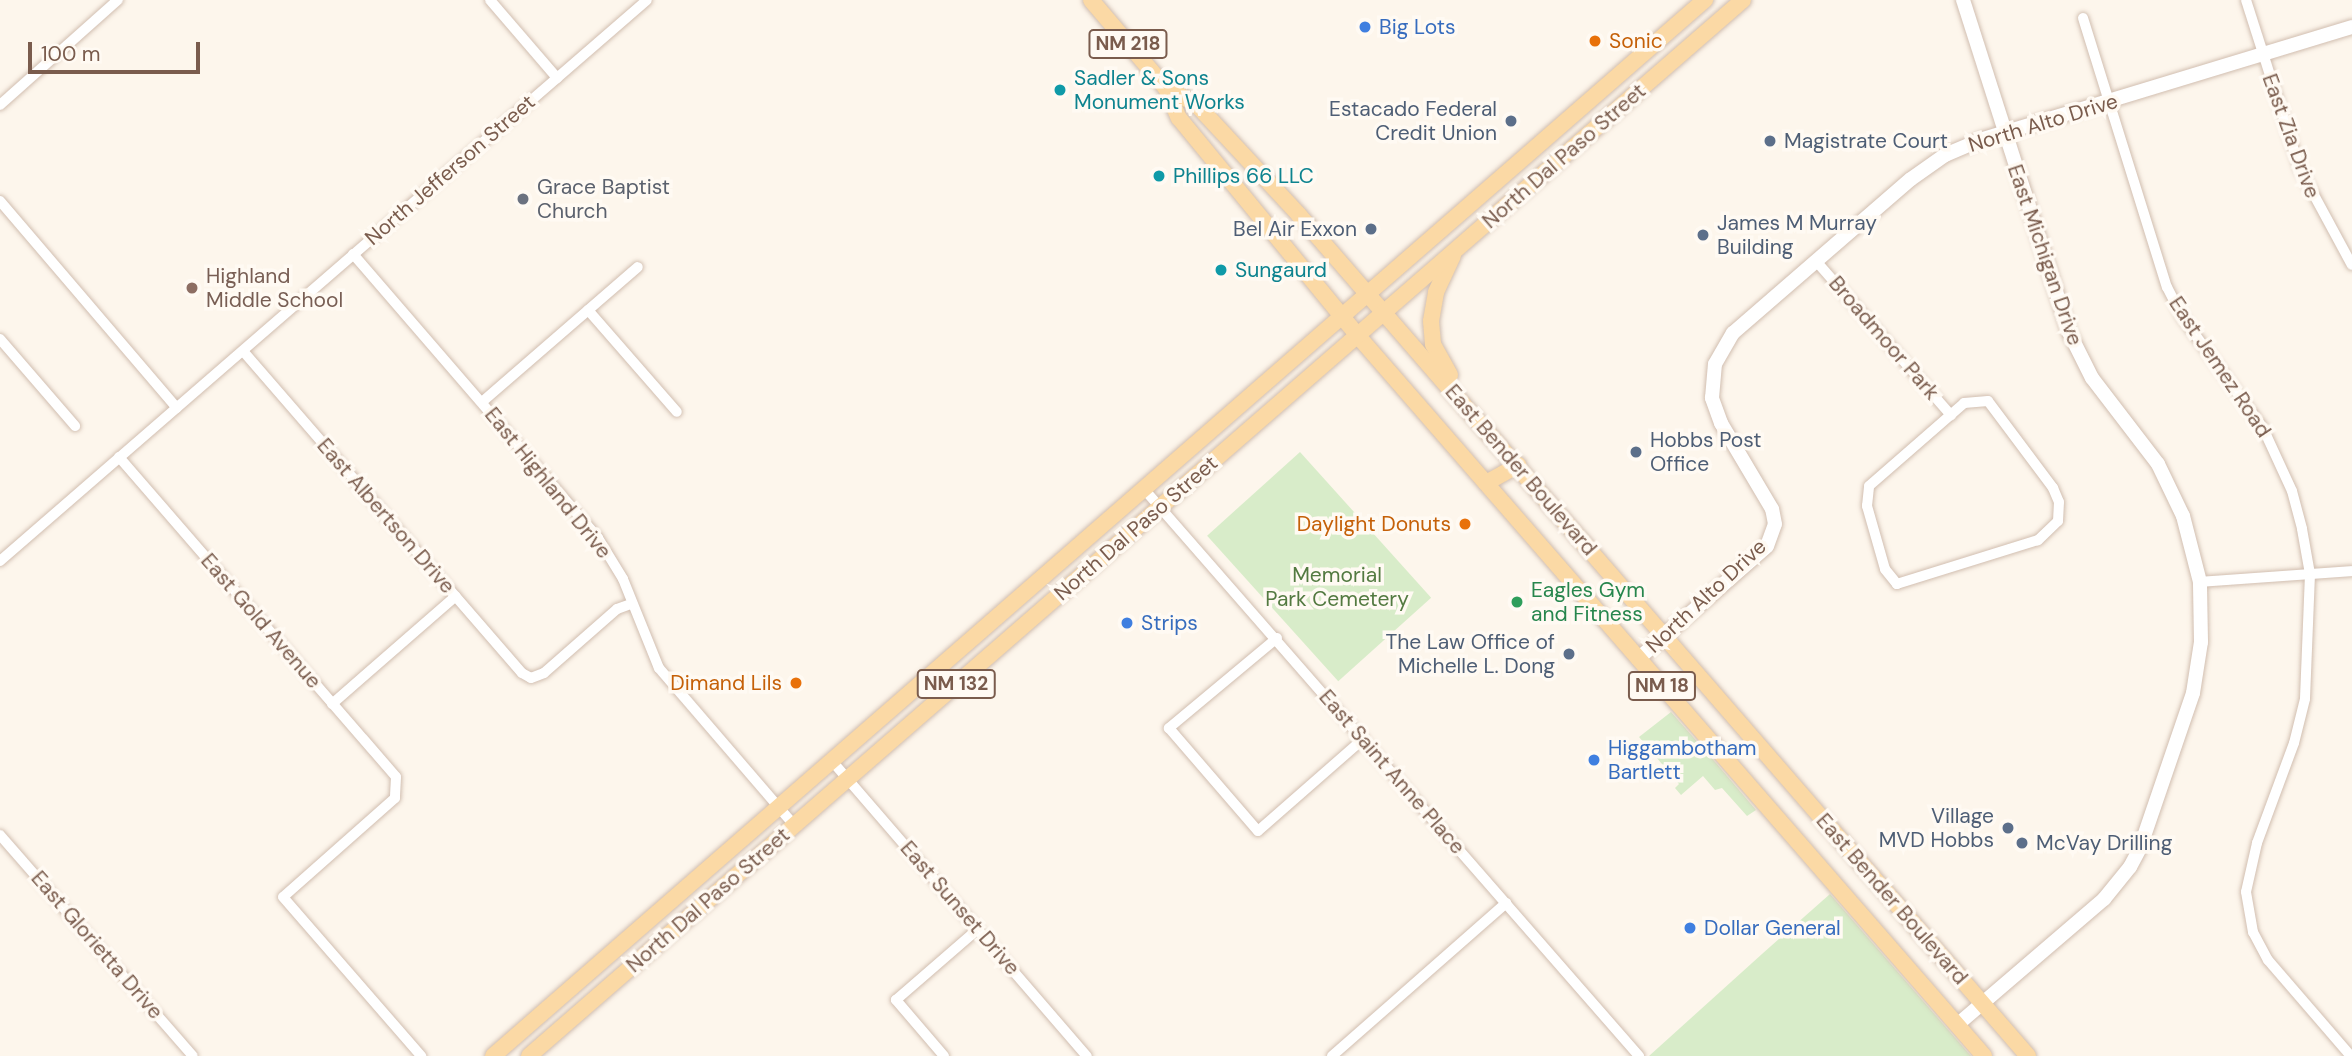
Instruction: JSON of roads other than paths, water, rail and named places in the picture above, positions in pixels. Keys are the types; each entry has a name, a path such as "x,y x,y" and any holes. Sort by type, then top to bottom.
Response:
{"main road":[{"name":"East Bender Boulevard","path":"1091,0 1166,88 1179,118 1358,336 1984,1056"},
{"name":"North Dal Paso Street","path":"493,1056 1705,0"},
{"name":"North Dal Paso Street","path":"528,1056 1743,0"},
{"name":"East Bender Boulevard","path":"1166,88 1196,104 1368,294 2028,1056"},
{"path":"1456,250 1436,292 1431,321 1433,344 1457,394"},
{"path":"1486,483 1518,465"}],"street":[{"path":"0,105 118,0"},
{"path":"490,0 557,78"},
{"name":"North Jefferson Street","path":"0,561 647,0"},
{"name":"East Michigan Drive","path":"1956,1025 2104,898 2140,848 2193,693 2201,642 2200,582 2183,516 2158,464 2092,378 2069,332 2003,133 1963,0"},
{"name":"East Zia Drive","path":"2246,0 2300,169 2352,265"},
{"name":"East Jemez Road","path":"2083,18 2167,287 2183,318 2250,406 2278,457 2292,491 2310,573 2305,699 2257,843 2246,892 2253,932 2268,960 2351,1056"},
{"name":"North Alto Drive","path":"1638,659 1767,546 1772,535 1772,509 1721,423 1712,398 1715,364 1733,333 1930,164 2003,133 2352,27"},
{"path":"0,201 177,408"},
{"name":"East Highland Drive","path":"353,254 598,538 623,579 659,668 794,825"},
{"name":"Broadmoor Park","path":"1816,261 1951,415"},
{"path":"482,402 638,267"},
{"path":"589,310 677,412"},
{"path":"0,339 75,426"},
{"name":"East Albertson Drive","path":"243,351 531,678 544,673 617,609 631,604"},
{"name":"Broadmoor Park","path":"1988,401 2053,488 2059,502 2058,521 2038,540 1897,584 1885,569 1867,506 1869,486 1951,415 1964,403 1988,401"},
{"name":"East Gold Avenue","path":"120,457 396,778 399,788 395,798 283,898 421,1056"},
{"name":"East Saint Anne Place","path":"1144,489 1277,638 1639,1056"},
{"path":"2200,582 2352,571"},
{"path":"332,704 456,596"},
{"path":"1277,638 1169,728 1258,831 1363,739"},
{"name":"East Sunset Drive","path":"832,761 1087,1056"},
{"name":"East Glorietta Drive","path":"0,835 193,1056"},
{"path":"1332,1056 1506,903"},
{"path":"944,1056 895,1000 978,929"}],"place":[{"name":"Big Lots","path":"1365,27"},
{"name":"Sonic","path":"1595,41"},
{"name":"Sadler & Sons Monument Works","path":"1060,90"},
{"name":"Estacado Federal Credit Union","path":"1511,121"},
{"name":"Magistrate Court","path":"1770,141"},
{"name":"Phillips 66 LLC","path":"1159,176"},
{"name":"Grace Baptist Church","path":"523,199"},
{"name":"Bel Air Exxon","path":"1371,229"},
{"name":"James M Murray Building","path":"1703,235"},
{"name":"Sungaurd","path":"1221,270"},
{"name":"Highland Middle School","path":"192,288"},
{"name":"Hobbs Post Office","path":"1636,452"},
{"name":"Daylight Donuts","path":"1465,524"},
{"name":"Eagles Gym and Fitness","path":"1517,602"},
{"name":"Strips","path":"1127,623"},
{"name":"The Law Office of Michelle L. Dong","path":"1569,654"},
{"name":"Dimand Lils","path":"796,683"},
{"name":"Higgambotham Bartlett","path":"1594,760"},
{"name":"Village MVD Hobbs","path":"2008,828"},
{"name":"McVay Drilling","path":"2022,843"},
{"name":"Dollar General","path":"1690,928"}],"park label":[{"name":"Memorial Park Cemetery","path":"1337,587"}]}
